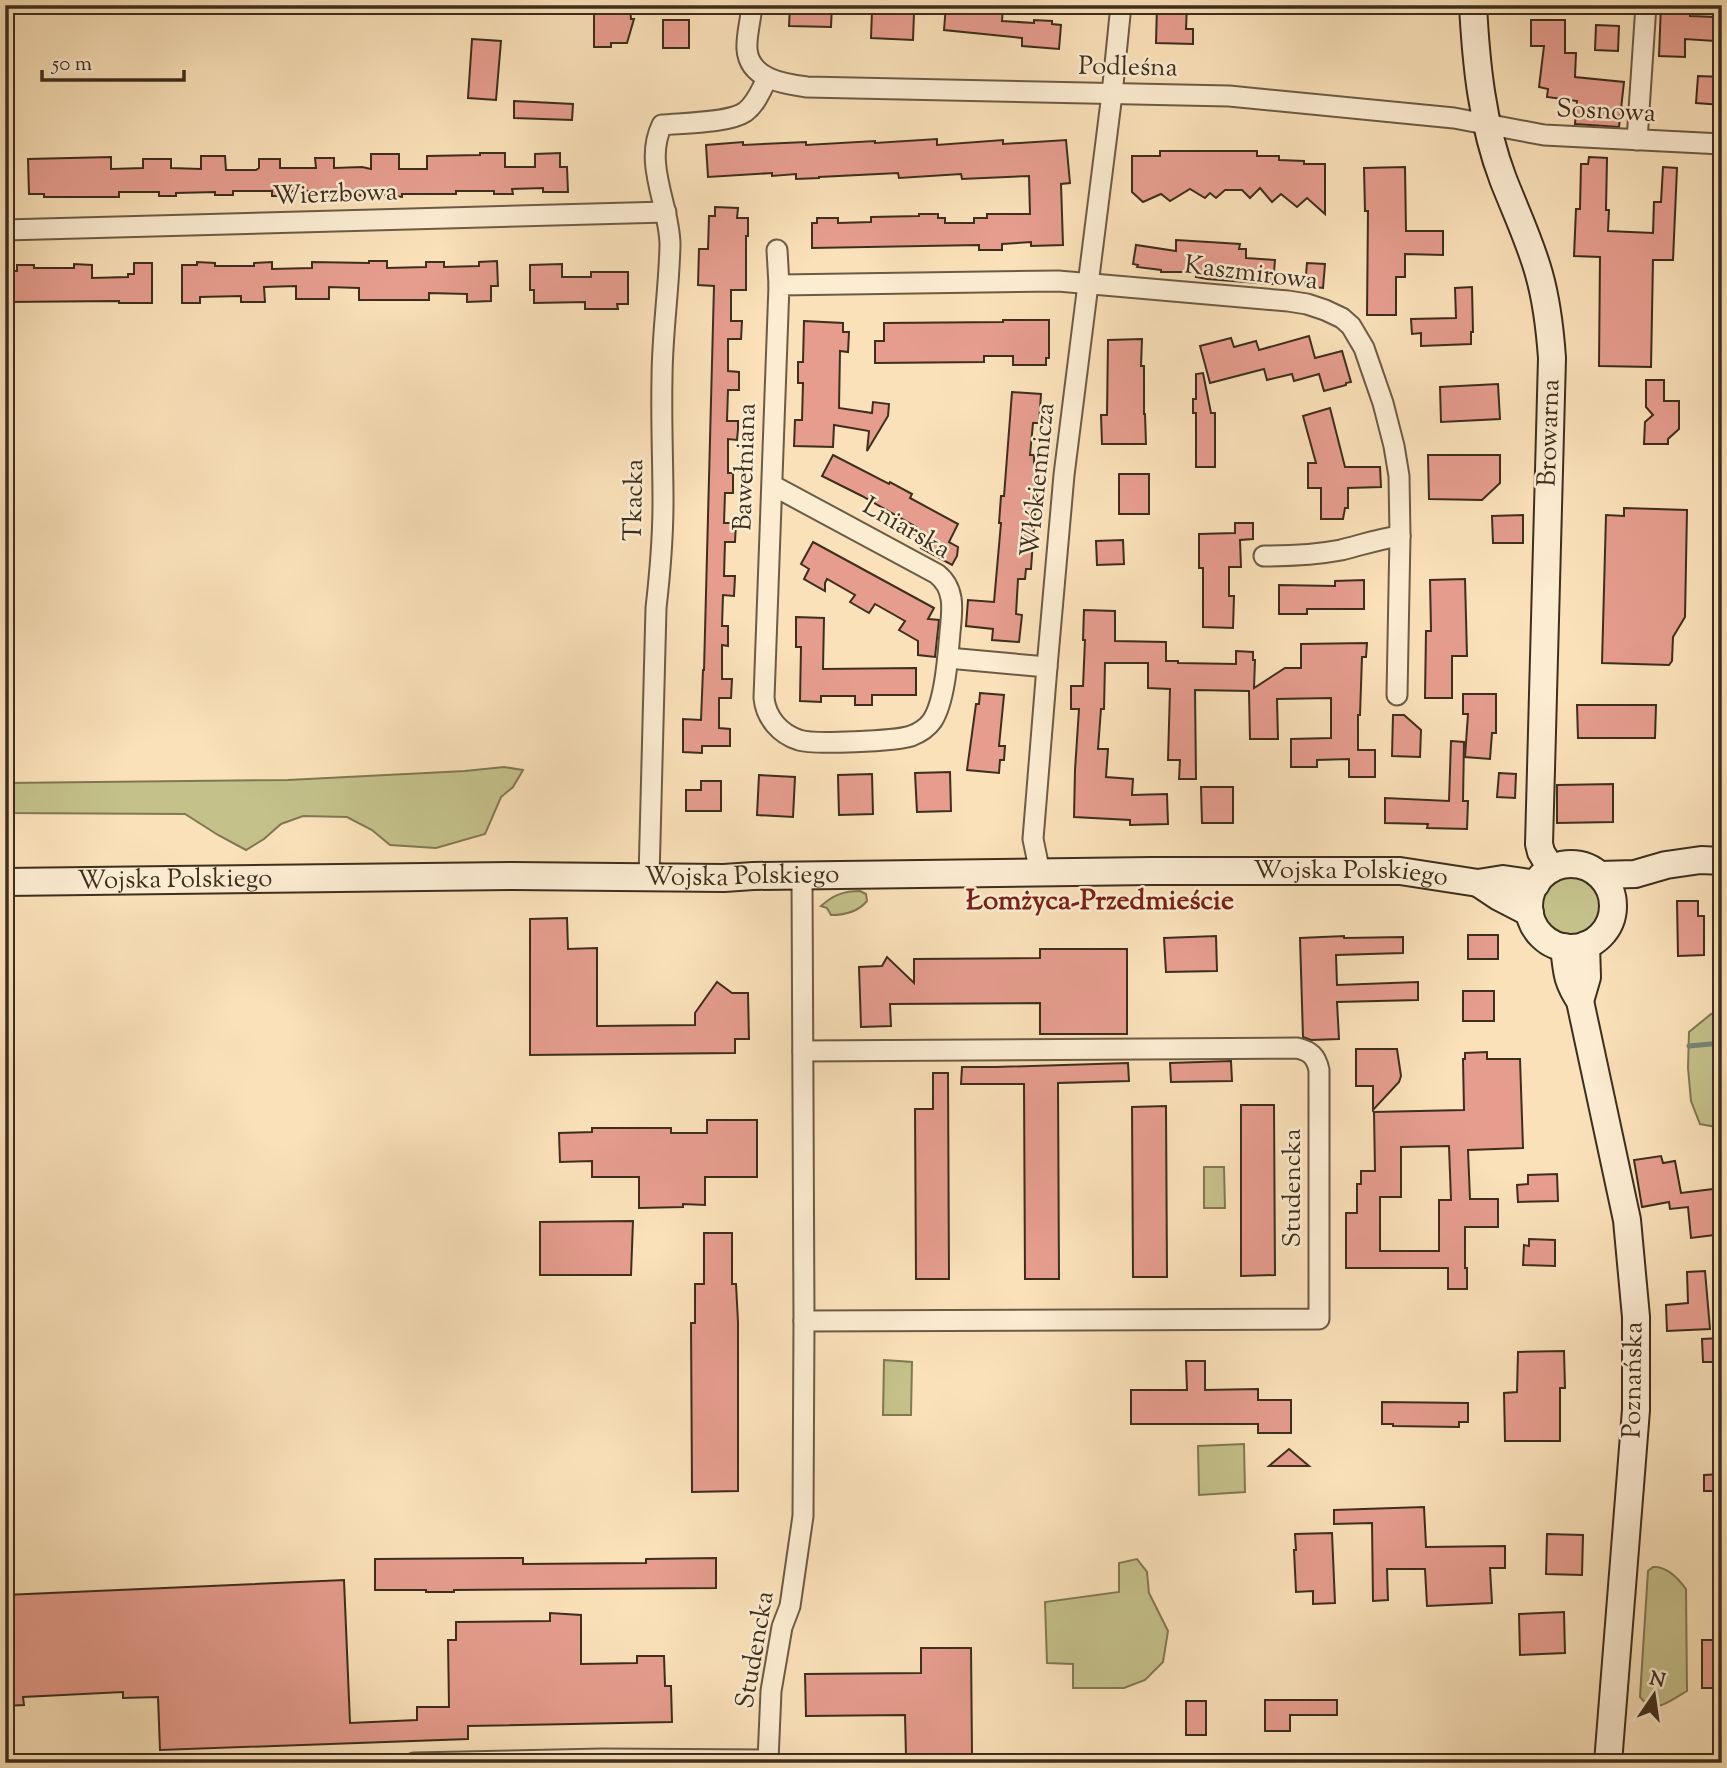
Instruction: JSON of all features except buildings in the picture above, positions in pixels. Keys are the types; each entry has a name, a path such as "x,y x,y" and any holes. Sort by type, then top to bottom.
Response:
{"main road":[{"name":"Browarna","path":"1473,5 1482,97 1488,124 1503,179 1538,272 1550,333 1552,358 1539,844 1543,876"},
{"path":"1600,875 1635,874 1666,865 1701,860 1722,861"},
{"path":"1571,864 1591,869 1600,875 1610,890 1613,908 1605,931 1597,939 1575,946 1552,943 1542,936 1534,925 1529,903 1543,876 1561,865 1571,864"},
{"path":"1613,908 1640,891 1666,882 1722,870"},
{"name":"Wojska Polskiego","path":"5,882 1400,871 1478,883 1543,876"},
{"name":"Wojska Polskiego","path":"1478,883 1530,913"},
{"name":"Poznańska","path":"1575,946 1587,977 1580,1001 1627,1220 1636,1331 1636,1410 1608,1763"}],"street":[{"path":"752,5 747,50 751,63 767,79"},
{"name":"Włókiennicza","path":"1040,873 1033,839 1064,475 1121,5"},
{"path":"1637,140 1646,5"},
{"name":"Podleśna","path":"767,79 786,85 807,87 1229,96 1454,118 1488,124"},
{"name":"Tkacka","path":"649,878 656,608 663,505 662,359 670,243 655,162 655,146 662,125 733,118 746,111 756,101 767,79"},
{"name":"Sosnowa","path":"1488,124 1544,135 1722,144"},
{"name":"Wierzbowa","path":"5,230 666,212"},
{"name":"Bawełniana","path":"777,250 779,285 764,698 766,710 785,734 804,742 910,737 933,719 941,696 948,658"},
{"path":"779,285 1058,281 1088,283"},
{"name":"Kaszmirowa","path":"1088,283 1297,302 1334,314 1356,332 1383,403 1399,476 1397,695"},
{"name":"Lniarska","path":"772,485 942,577 952,599 948,658"},
{"path":"1264,556 1325,553 1400,536"},
{"path":"948,658 1047,667"},
{"name":"Studencka","path":"414,1763 603,1759 768,1760 771,1691 782,1627 790,1606 803,1516 802,877"},
{"name":"Studencka","path":"803,1051 1306,1050 1314,1056 1319,1070 1320,1319 804,1321"}],"shaded area":[{"path":"504,767 523,770 513,787 501,797 485,834 436,848 390,845 372,830 347,817 303,816 281,824 246,850 185,814 5,813 5,783 288,780"},
{"path":"1571,877 1582,879 1595,890 1600,906 1598,917 1587,930 1571,935 1560,933 1547,922 1542,906 1544,895 1555,882"},
{"path":"860,891 866,894 867,901 850,912 831,915 827,908 821,906 839,894"},
{"path":"1722,1012 1722,1128 1700,1124 1691,1101 1688,1068 1689,1032 1711,1014"},
{"path":"1204,1167 1224,1167 1225,1208 1204,1208"},
{"path":"884,1360 912,1362 911,1415 883,1415"},
{"path":"1244,1444 1245,1492 1199,1495 1198,1446"},
{"path":"1137,1559 1147,1572 1149,1593 1168,1631 1163,1662 1145,1680 1124,1688 1073,1688 1073,1664 1047,1663 1045,1602 1119,1592 1119,1563"},
{"path":"1653,1567 1676,1577 1686,1589 1687,1691 1664,1704 1649,1707 1640,1697 1648,1571"}],"waterway":[{"path":"1689,1046 1722,1043"}],"district":[{"name":"Łomżyca-Przedmieście","path":"1100,902"}]}
